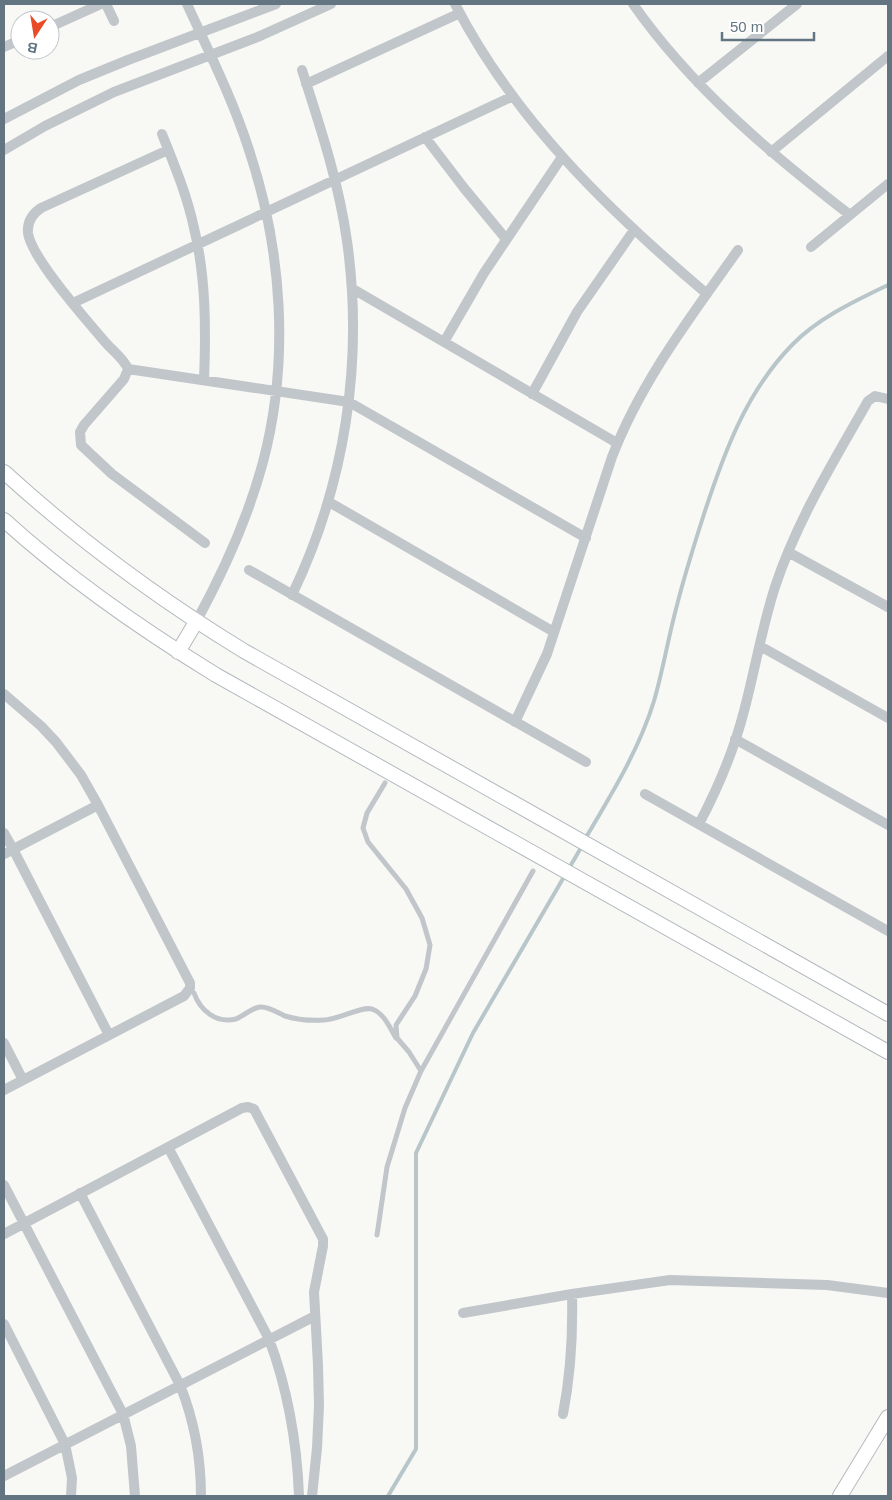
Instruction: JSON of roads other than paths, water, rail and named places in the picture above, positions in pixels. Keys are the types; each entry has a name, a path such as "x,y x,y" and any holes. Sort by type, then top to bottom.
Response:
{"street":[{"path":"60,22 101,4"},
{"path":"106,4 114,21"},
{"path":"178,652 196,622 224,567 239,534 253,495 263,461 276,391 279,329 278,287 273,246 259,180 249,148 187,4"},
{"path":"4,119 79,80 276,4"},
{"path":"4,150 45,126 114,92 260,36 331,4"},
{"path":"455,4 474,38 512,96 562,157 634,230 707,294"},
{"path":"698,83 797,4"},
{"path":"637,5 656,35 698,83 771,152 850,215"},
{"path":"306,84 460,14"},
{"path":"771,152 888,56"},
{"path":"292,595 313,546 328,502 340,454 349,402 354,325 353,290 347,240 335,180 321,128 302,70"},
{"path":"73,303 512,96"},
{"path":"162,134 185,196 198,244 205,332 204,380"},
{"path":"425,137 506,239"},
{"path":"168,150 41,208 34,212 28,227 30,242 53,277 128,369 349,402 586,538"},
{"path":"444,342 506,239 562,157"},
{"path":"811,247 888,184"},
{"path":"532,394 577,312 634,230"},
{"path":"515,722 533,686 554,632 617,443 659,365 738,250"},
{"path":"353,290 617,443"},
{"path":"128,369 124,379 84,425 80,432 81,445 112,474 206,543"},
{"path":"699,824 721,780 736,739 744,714 775,587 788,552 815,495 868,401 875,396 888,399"},
{"path":"4,472 76,535 196,622 244,651 887,1010"},
{"path":"328,502 554,632"},
{"path":"4,520 109,606 216,675 888,1052"},
{"path":"788,552 888,608"},
{"path":"249,570 586,762"},
{"path":"760,646 888,718"},
{"path":"4,694 41,726 56,742 81,775 190,983 190,988 184,996 4,1090"},
{"path":"736,739 888,825"},
{"path":"645,794 888,931"},
{"path":"9,851 98,805"},
{"path":"4,833 9,851 110,1035"},
{"path":"4,1044 23,1080"},
{"path":"4,1234 242,1108 250,1107 256,1110 323,1238 314,1292 318,1365 318,1413 312,1496"},
{"path":"168,1147 270,1340 283,1380 290,1412 299,1496"},
{"path":"4,1185 123,1414 132,1446 134,1496"},
{"path":"80,1193 180,1385 189,1409 195,1437 201,1496"},
{"path":"464,1313 572,1294 670,1280 827,1285 888,1293"},
{"path":"564,1414 570,1380 573,1325 572,1294"},
{"path":"4,1476 315,1316"},
{"path":"4,1324 66,1444 71,1470 71,1496"},
{"path":"840,1496 888,1417"}],"lane":[{"path":"384,783 367,813 363,828 368,842 406,889 422,918 430,944 426,969 415,996 396,1025 397,1038"},
{"path":"377,1235 387,1167 405,1108 421,1071 533,872"},
{"path":"194,993 197,1002 207,1014 226,1019 236,1019 260,1007 292,1018 308,1021 341,1017 365,1008 373,1009 383,1016 421,1071"}],"waterway":[{"path":"585,839 624,772 648,719 679,597 700,526 720,468 749,403 776,363 802,335 837,311 888,285"},
{"path":"388,1496 416,1449 416,1153 473,1033 582,846"}]}
